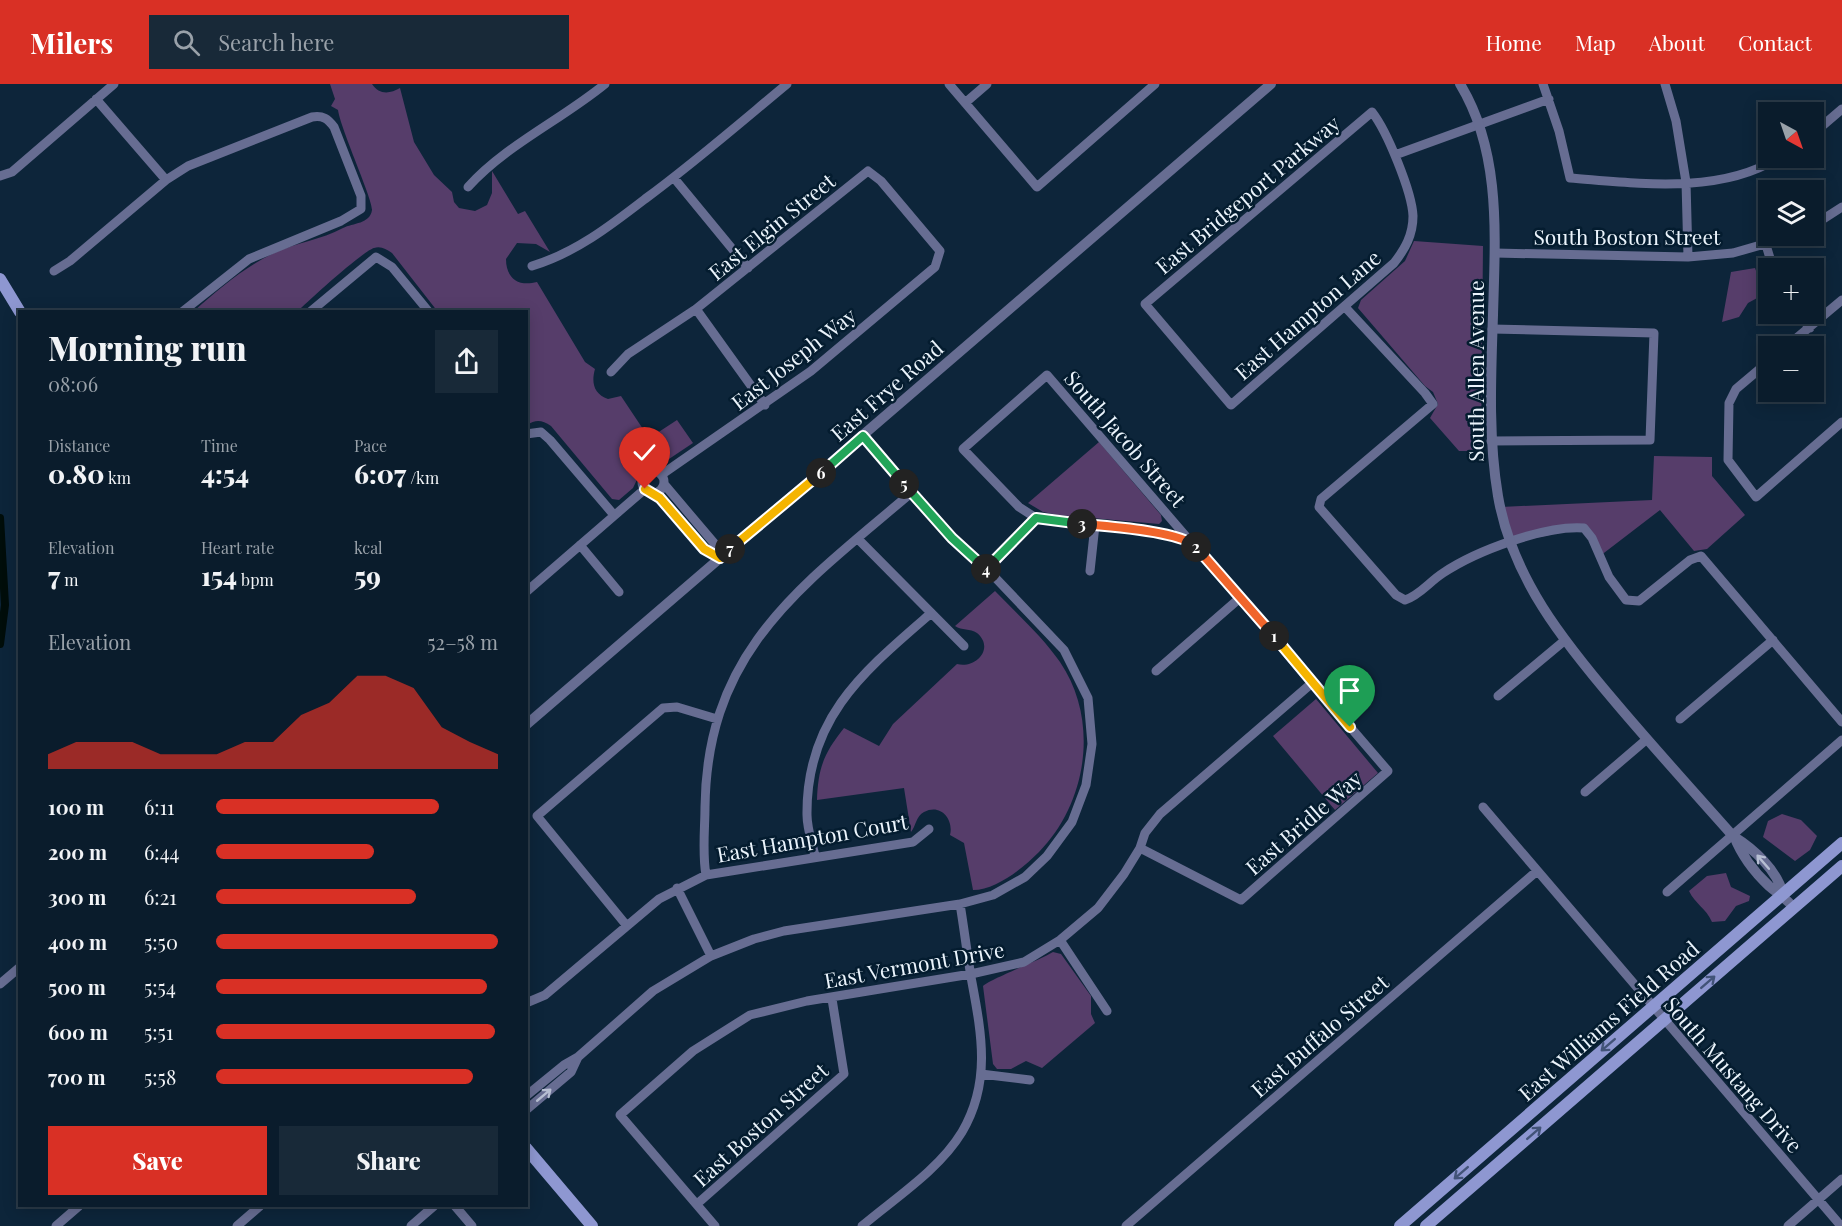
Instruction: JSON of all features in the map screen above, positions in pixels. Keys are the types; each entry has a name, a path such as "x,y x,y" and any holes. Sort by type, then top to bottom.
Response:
{"main road":[{"path":"0,279 19,310"},
{"name":"East Williams Field Road","path":"1400,1226 1842,843"},
{"name":"East Williams Field Road","path":"1426,1226 1842,866"},
{"path":"528,1150 592,1226"}],"street":[{"path":"0,176 12,172 114,84"},
{"path":"532,266 561,257 619,220 674,178 787,84"},
{"path":"949,84 1037,187 1155,84"},
{"path":"965,103 987,84"},
{"name":"East Frye Road","path":"528,723 1271,84"},
{"name":"South Allen Avenue","path":"1460,84 1478,123 1495,207 1491,441 1498,498 1511,543 1535,597 1564,641 1733,836 1749,846 1780,881 1783,894 1794,908"},
{"path":"1543,84 1570,178 1686,183 1742,174 1758,167"},
{"path":"1665,84 1676,122 1686,183 1688,257"},
{"path":"468,187 493,162 573,109 603,85"},
{"path":"96,99 166,180"},
{"path":"1395,155 1549,99"},
{"path":"1824,124 1842,109"},
{"name":"East Bridgeport Parkway","path":"1231,405 1145,304 1372,112 1384,128 1395,155"},
{"path":"54,271 70,261 166,180 207,157 312,117 321,116 328,119 334,127 361,196 361,210 351,217 249,259 185,310"},
{"name":"East Hampton Lane","path":"1231,405 1345,307 1394,263 1405,249 1413,215 1395,155"},
{"name":"East Joseph Way","path":"528,590 614,515 650,491 811,371 935,267 940,251 937,245 881,181 868,171"},
{"name":"East Elgin Street","path":"611,372 628,354 696,309 868,171"},
{"path":"674,178 748,268"},
{"path":"1824,220 1841,211"},
{"name":"South Boston Street","path":"1495,253 1688,257 1733,253 1762,246"},
{"path":"312,310 376,257 392,267 427,310"},
{"path":"1799,336 1842,300"},
{"path":"1345,307 1433,404 1321,499 1319,507 1396,595 1404,600 1414,597 1442,574 1469,559 1511,543 1567,527 1584,528 1592,538 1609,578 1626,600 1639,602 1690,560 1701,556 1842,722"},
{"path":"696,309 765,405"},
{"path":"1806,324 1809,328"},
{"path":"1491,441 1650,440 1654,333 1492,329"},
{"path":"1758,371 1732,396 1728,460 1756,497 1842,422"},
{"name":"South Jacob Street","path":"1036,518 1019,507 963,449 1047,375 1241,597 1388,771"},
{"path":"528,432 541,432 614,515"},
{"path":"528,1094 564,1065 578,1057 653,991 711,956 754,939 783,931 960,904 995,894 1025,877 1047,856 1072,822 1086,786 1092,744 1088,698 1064,650 988,570 952,538 863,436"},
{"name":"East Joseph Way","path":"650,491 642,480 647,473 656,471 663,480"},
{"path":"663,480 714,543 720,558"},
{"path":"650,491 704,549 720,558"},
{"path":"706,875 706,779 717,719 728,687 752,646 776,613 911,493"},
{"path":"988,570 1036,518 1149,531 1191,541"},
{"path":"1090,571 1095,525"},
{"path":"858,538 930,615 964,646"},
{"path":"580,545 619,592"},
{"path":"1156,671 1241,597"},
{"path":"815,856 807,816 810,783 814,757 828,723 846,693 869,667 930,615"},
{"path":"1680,719 1773,640"},
{"path":"1498,696 1564,641"},
{"name":"East Vermont Drive","path":"697,1204 620,1115 693,1051 750,1015 807,1001 832,999 1024,962 1060,940 1098,908 1140,849 1145,833 1160,814 1312,683"},
{"path":"627,926 537,816 663,708 677,707 717,719"},
{"path":"1585,792 1647,739"},
{"path":"1667,892 1842,740"},
{"name":"East Bridle Way","path":"1140,849 1241,900 1388,771"},
{"name":"South Mustang Drive","path":"1483,807 1841,1226"},
{"name":"East Hampton Court","path":"528,1002 545,995 659,899 706,875 913,842 929,829"},
{"name":"East Buffalo Street","path":"1126,1226 1537,871"},
{"path":"677,888 711,956"},
{"path":"862,1226 939,1160 961,1132 975,1104 981,1074 983,1040 960,904"},
{"path":"1060,940 1107,1011"},
{"path":"0,984 18,969"},
{"name":"East Boston Street","path":"697,1204 844,1074 832,999"},
{"path":"528,1108 571,1072 578,1057"},
{"path":"981,1074 1030,1080"},
{"path":"1788,1226 1842,1179"},
{"path":"697,1204 715,1226"},
{"path":"56,1226 78,1207"},
{"path":"237,1226 259,1207"},
{"path":"411,1226 433,1207"},
{"path":"455,1207 472,1226"}],"shaded area":[{"path":"330,84 372,84 378,90 385,92 400,88 414,142 434,175 452,192 454,202 459,208 475,211 487,205 492,193 492,171 518,214 525,211 550,252 536,244 517,243 506,259 511,276 519,282 537,282 585,362 595,369 593,379 595,387 603,397 608,399 621,396 647,435 651,437 677,420 693,443 663,463 643,467 633,488 619,500 612,499 551,426 539,421 528,424 528,310 436,310 392,253 386,249 374,248 368,251 299,310 195,310 231,280 263,259 283,249 360,222 371,215 371,204 338,110 331,106 335,99"},
{"path":"1414,241 1483,246 1481,451 1459,451 1430,418 1438,404 1433,392 1425,386 1358,308 1361,300 1405,261"},
{"path":"1755,268 1758,276 1758,298 1748,303 1739,317 1722,322 1731,272"},
{"path":"1099,442 1161,515 1162,521 1159,524 1058,515 1043,512 1028,503"},
{"path":"1654,456 1712,457 1712,476 1745,515 1707,549 1694,551 1660,510 1600,556 1584,528 1511,543 1501,507 1652,500"},
{"path":"995,591 1029,625 1060,662 1073,685 1084,735 1077,786 1068,810 1055,832 1039,852 1017,871 991,886 973,890 964,843 950,835 948,819 941,811 924,812 911,832 904,788 817,800 823,761 831,745 844,728 879,746 893,724 957,664 971,663 981,656 984,645 977,633 955,626"},
{"path":"1316,699 1378,773 1335,810 1273,736"},
{"path":"1782,814 1801,820 1817,836 1810,850 1795,861 1763,837 1768,821"},
{"path":"1726,873 1731,887 1750,896 1749,901 1736,906 1725,921 1712,922 1689,891 1707,876"},
{"path":"1053,952 1061,954 1091,996 1091,1014 1095,1023 1042,1068 1026,1061 1011,1069 997,1069 993,1064 983,986"}],"waterway":[{"path":"0,518 5,605 0,644"}],"route":[{"path":"645,489 660,498 704,549 720,558 863,436 952,538 988,570 1036,518 1149,531 1191,541 1350,727"}]}
